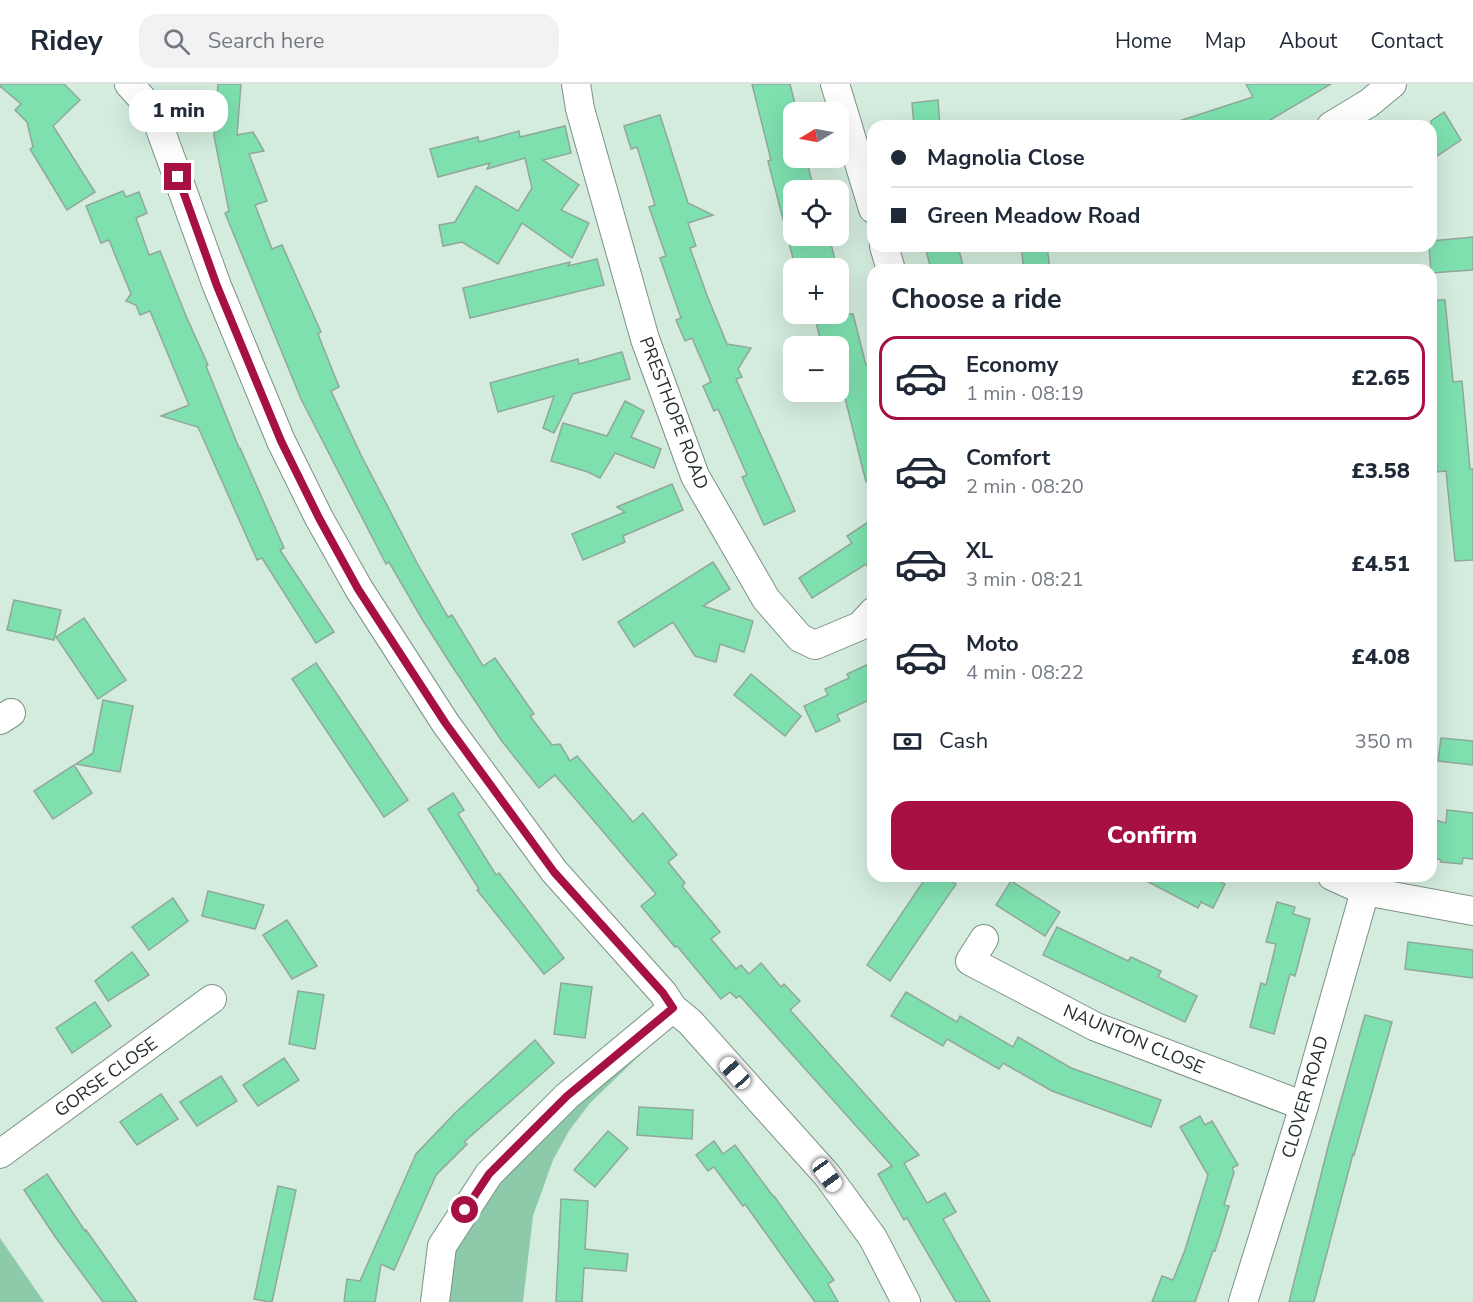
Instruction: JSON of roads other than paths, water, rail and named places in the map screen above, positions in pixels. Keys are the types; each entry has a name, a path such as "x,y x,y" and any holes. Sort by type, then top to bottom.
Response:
{"street":[{"path":"129,84 154,112 217,286 281,441 319,518 358,589 446,724 554,872 663,993 673,1008 690,1022 827,1175 873,1238 906,1302"},
{"path":"154,112 157,84"},
{"name":"PRESTHOPE ROAD","path":"576,84 580,109 645,339 694,476 766,599 800,638 815,645 861,626 867,619"},
{"path":"835,84 867,189"},
{"path":"1340,120 1392,84"},
{"path":"1345,882 1365,891 1473,911"},
{"name":"CLOVER ROAD","path":"1243,1302 1304,1106 1365,891"},
{"name":"NAUNTON CLOSE","path":"970,960 1096,1027 1304,1106"},
{"name":"GORSE CLOSE","path":"0,1154 212,999"},
{"path":"435,1302 442,1246 489,1174 567,1096 673,1008"}]}
